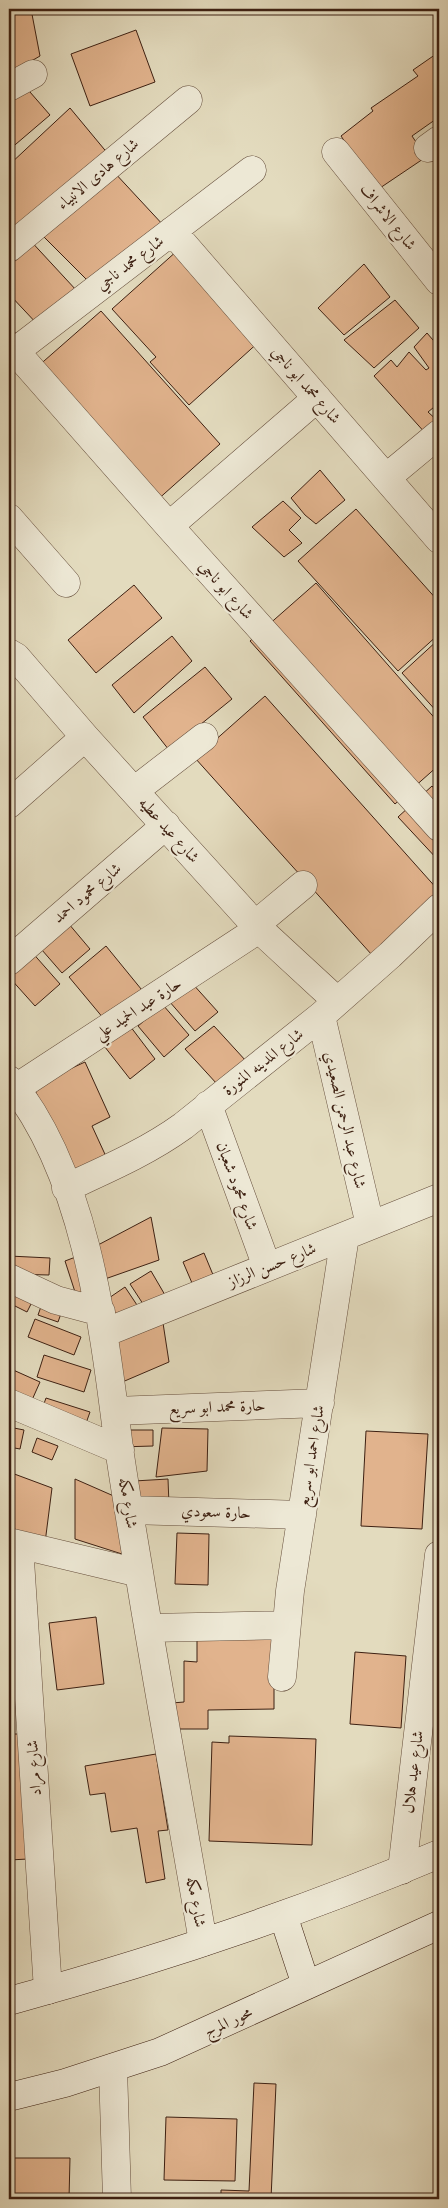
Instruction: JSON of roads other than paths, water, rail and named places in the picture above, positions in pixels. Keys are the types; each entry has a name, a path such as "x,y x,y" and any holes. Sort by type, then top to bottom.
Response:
{"street":[{"path":"9,87 34,74"},
{"name":"شارع هادى الانبياء","path":"9,248 188,100"},
{"name":"شارع الاشراف","path":"336,152 439,281"},
{"name":"شارع محمد ناجي","path":"12,354 252,170"},
{"name":"شارع محمد ابو ناجي","path":"172,231 439,539"},
{"name":"شارع ابو ناجي","path":"12,354 169,526 439,828"},
{"path":"169,526 317,398"},
{"path":"386,478 439,434"},
{"path":"9,518 66,583"},
{"name":"شارع عيد عطيه","path":"9,653 16,657 85,737 329,1008"},
{"path":"134,791 204,736"},
{"path":"9,804 85,737"},
{"name":"شارع محمود احمد","path":"9,961 166,825"},
{"name":"حارة عبد الحميد علي","path":"12,1084 257,927 303,885"},
{"name":"شارع المدينه المنورة","path":"66,1188 135,1156 160,1142 329,1008 390,955 437,921"},
{"name":"شارع عبد الرحمن الصعيدي","path":"329,1008 370,1224"},
{"name":"شارع مكه","path":"12,1084 36,1120 54,1155 80,1232 102,1323 139,1573 203,1942"},
{"name":"شارع محمود شعبان","path":"208,1105 267,1266"},
{"name":"شارع حسن الرزاز","path":"102,1323 267,1266 439,1198"},
{"name":"شارع احمد ابو سريع","path":"282,1677 286,1625 345,1236"},
{"path":"9,1278 102,1323"},
{"path":"9,1403 120,1450"},
{"name":"حارة محمد ابو سريع","path":"115,1411 320,1403"},
{"name":"حارة سعودي","path":"130,1510 302,1515"},
{"path":"14,1544 139,1573"},
{"name":"شارع مراد","path":"14,1544 48,1990"},
{"name":"شارع عيد هلال","path":"402,1870 439,1555"},
{"path":"149,1628 286,1625"},
{"path":"9,2001 203,1942 283,1915 439,1854"},
{"path":"283,1915 306,1986"},
{"name":"محور المرج","path":"9,2097 65,2083 113,2068 206,2032 439,1925"},
{"path":"113,2068 117,2199"}]}
